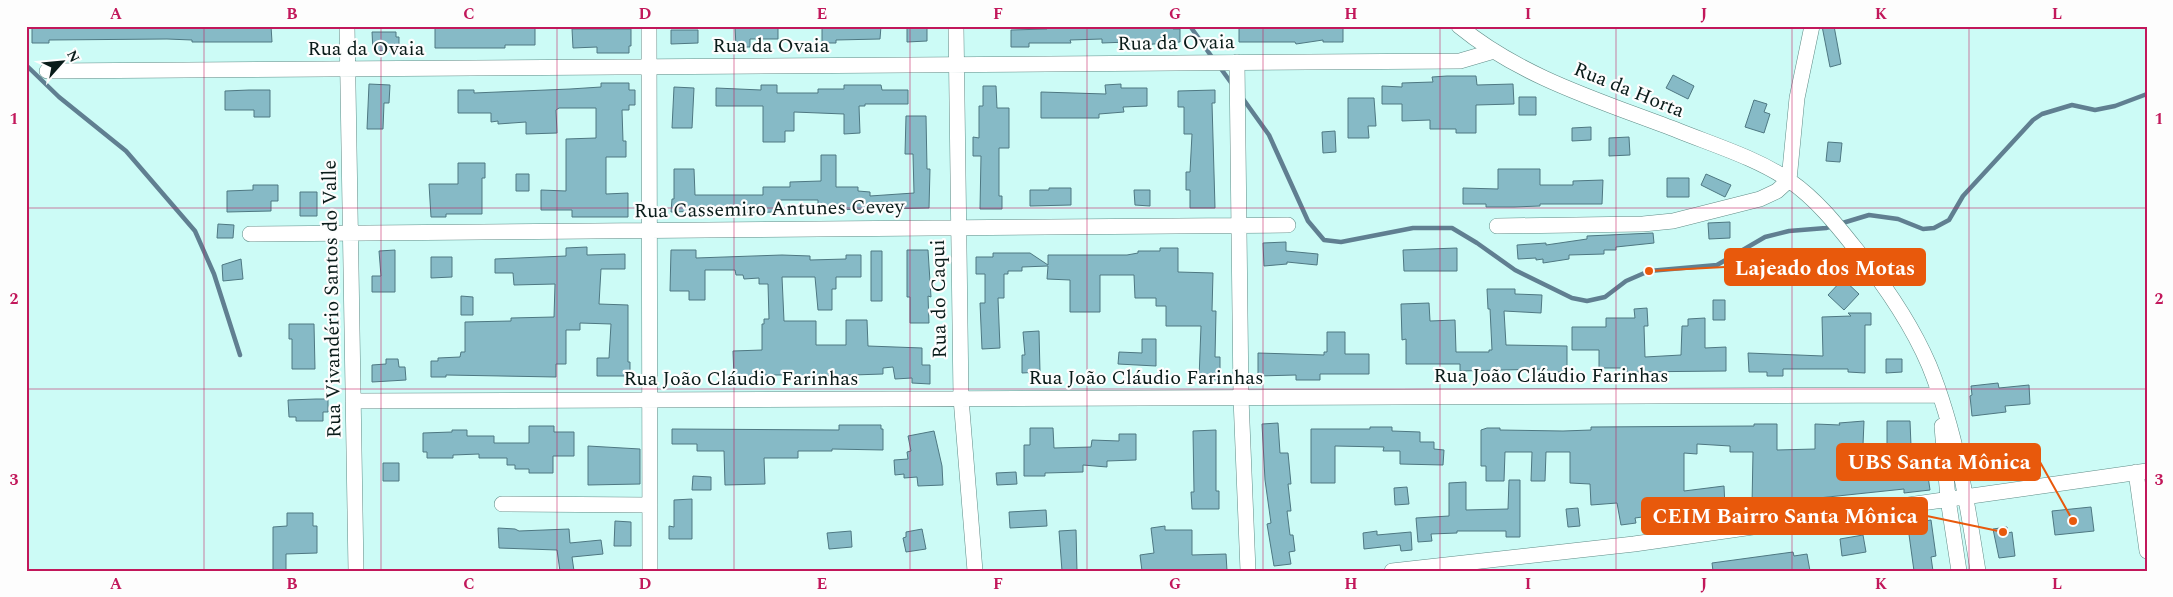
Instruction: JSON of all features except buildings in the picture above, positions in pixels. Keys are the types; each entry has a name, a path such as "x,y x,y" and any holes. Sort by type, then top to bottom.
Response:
{"street":[{"name":"Rua Vivandério Santos do Valle","path":"347,26 356,571"},
{"path":"649,26 650,571"},
{"name":"Rua do Caqui","path":"956,26 961,398 975,571"},
{"name":"Rua da Horta","path":"1459,26 1494,51 1548,80 1699,139 1754,162 1789,180 1822,209 1868,264 1911,329 1929,365 1939,395"},
{"path":"1497,226 1643,224 1673,221 1760,199 1777,191 1789,180 1797,98 1812,26"},
{"name":"Rua da Ovaia","path":"47,71 1460,61 1494,51"},
{"path":"1233,63 1237,80 1241,398 1248,571"},
{"name":"Rua Cassemiro Antunes Cevey","path":"250,234 1288,225"},
{"path":"1939,395 1959,462 1978,571"},
{"path":"1939,395 1948,499 1959,571"},
{"name":"Rua João Cláudio Farinhas","path":"353,401 1939,395"},
{"path":"1392,571 1634,544 2142,472 2147,550"},
{"path":"502,504 650,505"}],"waterway":[{"path":"1190,26 1214,60"},
{"path":"26,65 59,97 126,151 195,231 214,274 240,355"},
{"path":"1219,66 1232,84"},
{"path":"1241,96 1269,135 1308,221 1324,240 1341,242 1413,228 1452,228 1515,270 1572,298 1587,301 1605,297 1626,281 1649,271 1717,265 1765,237 1789,231 1826,228 1869,215 1898,219 1923,229 1934,228 1949,220 1963,196 2033,120 2042,114 2072,105 2095,110 2115,106 2147,94"}],"place":[{"name":"Lajeado dos Motas","path":"1649,271"},
{"name":"UBS Santa Mônica","path":"2073,521"},
{"name":"CEIM Bairro Santa Mônica","path":"2003,532"}]}
